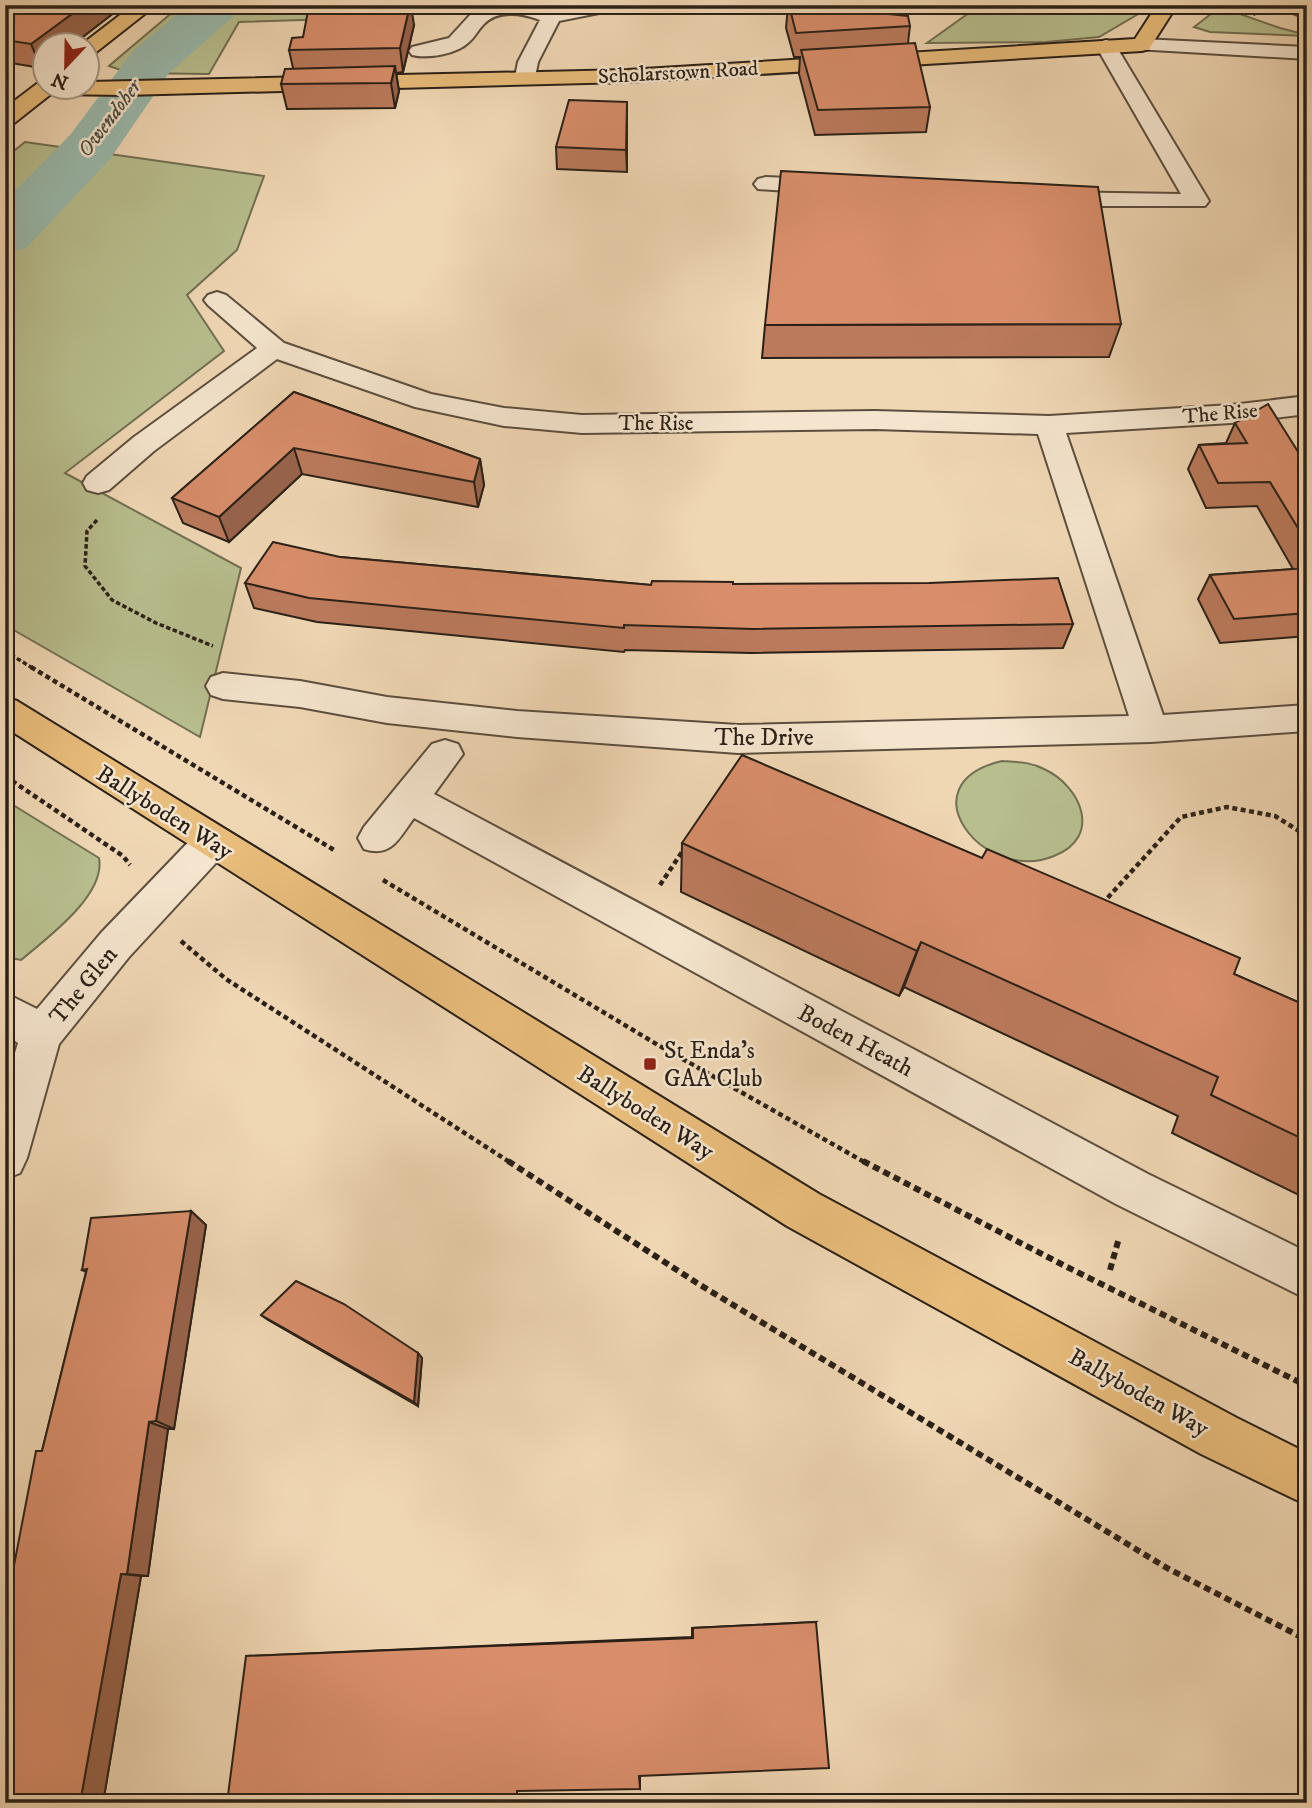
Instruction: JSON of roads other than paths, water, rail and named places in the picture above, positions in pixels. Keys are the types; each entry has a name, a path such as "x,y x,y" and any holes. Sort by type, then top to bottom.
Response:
{"main road":[{"path":"102,38 146,5"},
{"path":"1142,45 1167,5"},
{"name":"Scholarstown Road","path":"102,88 702,72 1142,45"},
{"path":"5,119 32,100"},
{"name":"Ballyboden Way","path":"5,710 803,1210 1219,1436 1307,1480"}],"street":[{"path":"419,51 436,50 458,41 477,19 500,7 527,9 551,17 612,5"},
{"path":"1290,5 1307,13"},
{"path":"526,78 527,62 551,17"},
{"name":"Scholarstown Road","path":"1142,45 1307,53"},
{"path":"1032,199 1197,201 1106,46"},
{"path":"766,184 859,189"},
{"name":"The Rise","path":"217,300 274,349 425,401 504,417 582,424 875,419 1049,425 1231,414 1307,405"},
{"path":"98,483 144,444 274,349"},
{"path":"1049,425 1151,729"},
{"name":"The Drive","path":"223,686 300,694 387,710 517,724 738,739 1151,729 1307,718"},
{"path":"377,838 445,754"},
{"name":"Boden Heath","path":"409,798 1132,1189 1307,1276"},
{"name":"The Glen","path":"5,1158 41,1035 115,945 212,842"},
{"path":"5,1011 41,1035"}],"waterway":[{"name":"Owendoher","path":"5,235 90,147 151,62 218,5"}],"place":[{"name":"St Enda's GAA Club","path":"650,1064"}]}
